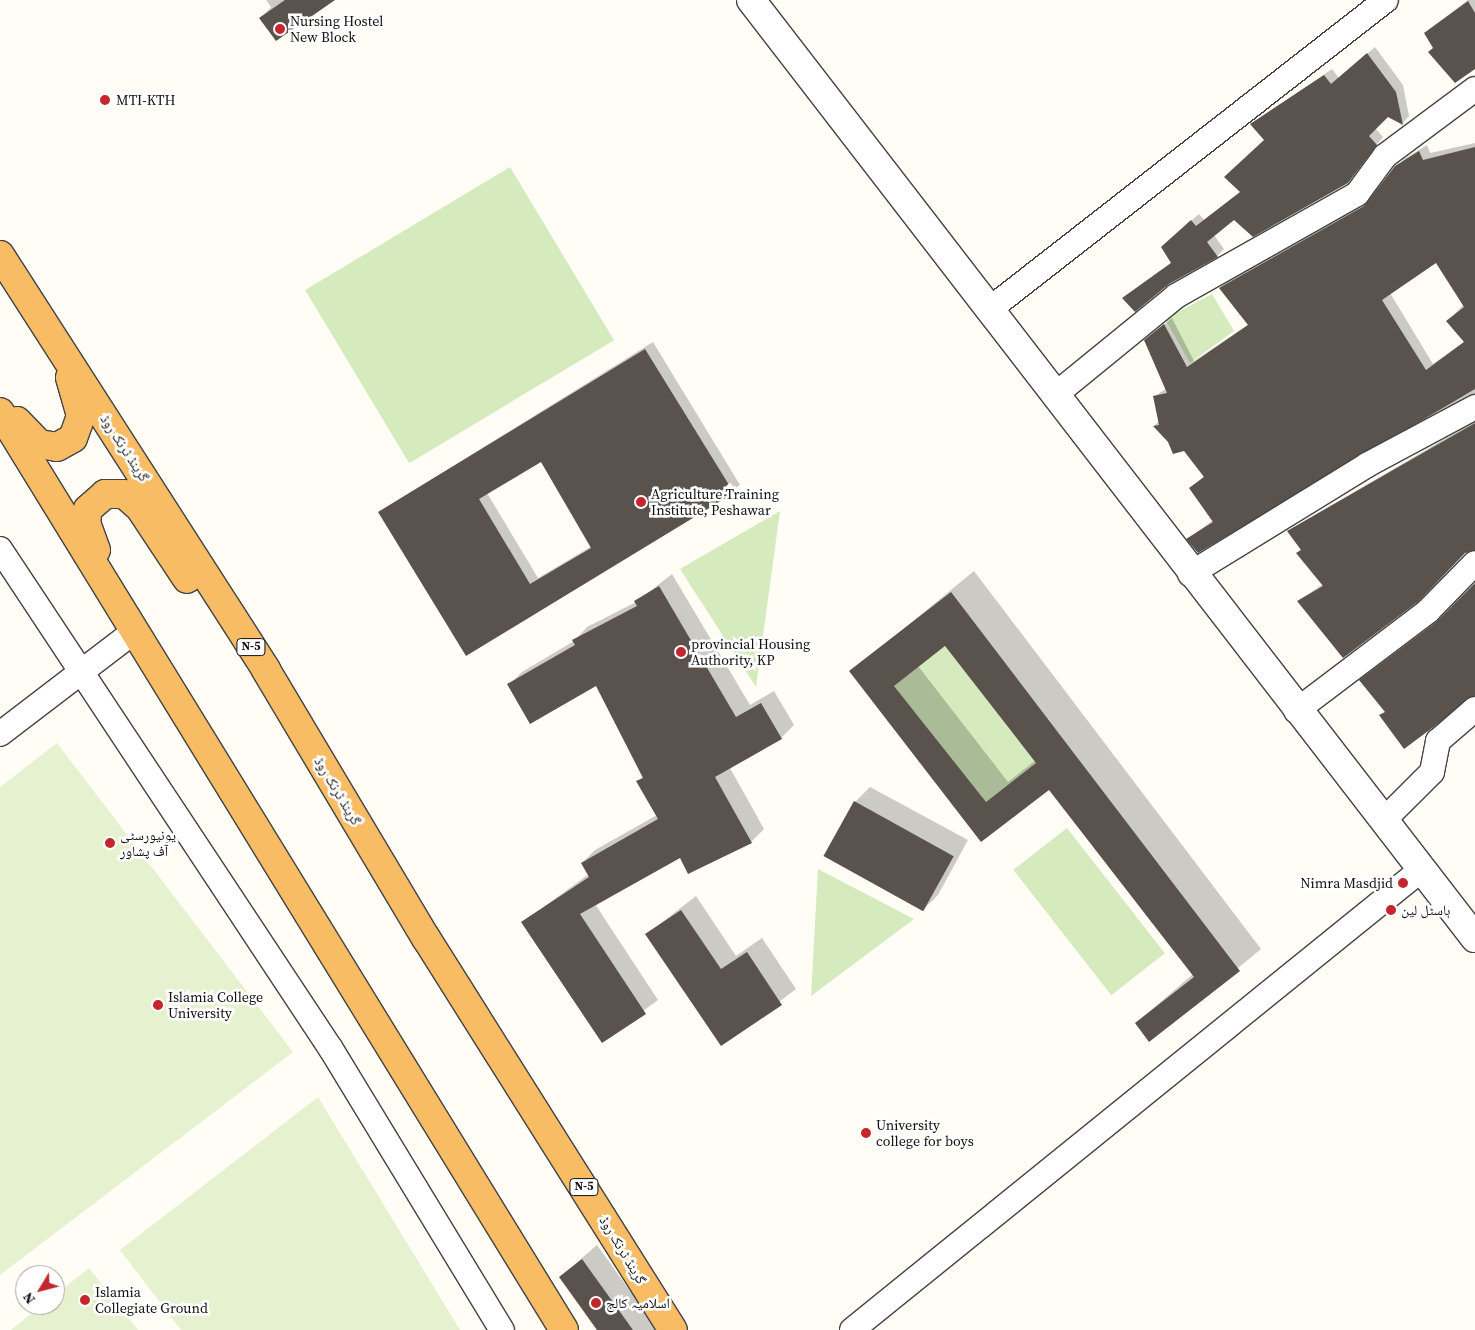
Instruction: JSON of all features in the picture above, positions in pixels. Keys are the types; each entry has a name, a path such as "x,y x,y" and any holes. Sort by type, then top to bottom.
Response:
{"highway":[{"name":"گرینڈ ٹرنک روڈ","path":"0,256 266,670 426,938 672,1330"},
{"path":"0,400 39,444 62,445 78,427 80,406 56,344 21,287"},
{"path":"0,412 134,626 564,1330"},
{"path":"134,626 86,523 94,500 115,492 130,497 140,508 203,601 235,642 266,670"}],"street":[{"path":"751,0 1056,394 1190,574 1475,938"},
{"path":"990,309 1386,0"},
{"path":"1056,394 1176,296 1357,194 1384,156 1475,89"},
{"path":"1190,574 1366,465 1475,406"},
{"path":"0,549 332,1050 502,1330"},
{"path":"1296,711 1428,611 1475,563"},
{"path":"0,734 134,626"},
{"path":"1383,821 1432,772 1438,741 1475,709"},
{"path":"852,1330 1422,869"}],"green space":[{"path":"510,167 614,340 409,463 305,290"},
{"path":"1212,294 1234,331 1190,363 1165,319"},
{"path":"780,511 756,687 680,569"},
{"path":"945,646 1036,763 985,803 894,686"},
{"path":"57,743 293,1052 0,1275 0,787"},
{"path":"1067,828 1165,953 1111,995 1013,870"},
{"path":"818,869 914,919 811,996"},
{"path":"318,1097 460,1330 181,1330 120,1250"},
{"name":"Islamia Collegiate Ground","path":"89,1268 138,1330 11,1330 30,1315 65,1315 65,1287"}],"building":[{"name":"Nursing Hostel New Block","path":"285,0 335,0 276,41 259,18"},
{"path":"1468,1 1475,13 1475,69 1455,83 1428,52 1433,48 1424,33"},
{"path":"1367,53 1396,92 1403,125 1388,117 1369,136 1377,145 1348,183 1253,237 1234,220 1207,242 1218,257 1169,284 1135,312 1122,298 1171,263 1161,247 1191,220 1196,226 1240,192 1224,177 1264,140 1250,124 1324,75 1331,84"},
{"path":"1475,147 1475,389 1198,553 1186,539 1213,522 1189,488 1204,477 1184,451 1173,454 1168,442 1153,426 1159,425 1153,396 1167,393 1144,340 1164,324 1187,367 1248,325 1219,288 1364,206 1395,166 1419,151 1423,160","holes":["1436,263 1464,307 1446,321 1464,342 1426,370 1382,300"]},
{"name":"Agriculture Training Institute, Peshawar","path":"645,349 734,493 466,656 378,512","holes":["541,462 591,548 530,584 479,499"]},
{"path":"1475,423 1475,550 1465,553 1419,601 1343,658 1297,601 1323,586 1296,553 1301,550 1287,531"},
{"path":"1475,583 1475,696 1404,749 1379,715 1385,712 1359,680 1436,622"},
{"path":"659,586 736,717 761,703 782,739 715,777 752,843 688,874 680,858 580,914 646,1014 602,1043 521,922 589,877 581,863 658,819 636,781 643,778 596,686 530,724 507,684 575,645 572,640 637,606 634,601"},
{"path":"951,592 1240,971 1149,1042 1135,1023 1194,977 1049,790 981,842 849,671","holes":["945,646 1036,763 986,802 894,686"]},
{"path":"854,801 954,856 923,911 823,856"},
{"path":"681,910 721,969 747,952 782,1005 721,1046 645,934"},
{"name":"اسلامیہ کالج","path":"582,1259 633,1330 597,1330 559,1277"}],"place":[{"name":"Nursing Hostel New Block","path":"280,29"},
{"name":"MTI-KTH","path":"105,100"},
{"name":"Agriculture Training Institute, Peshawar","path":"641,502"},
{"name":"provincial Housing Authority, KP","path":"681,652"},
{"name":"یونیورسٹی آف پشاور","path":"110,843"},
{"name":"Nimra Masdjid","path":"1403,883"},
{"name":"ہاسٹل لین","path":"1391,910"},
{"name":"Islamia College University","path":"158,1005"},
{"name":"University college for boys","path":"866,1133"},
{"name":"Islamia Collegiate Ground","path":"85,1300"},
{"name":"اسلامیہ کالج","path":"596,1303"}]}
